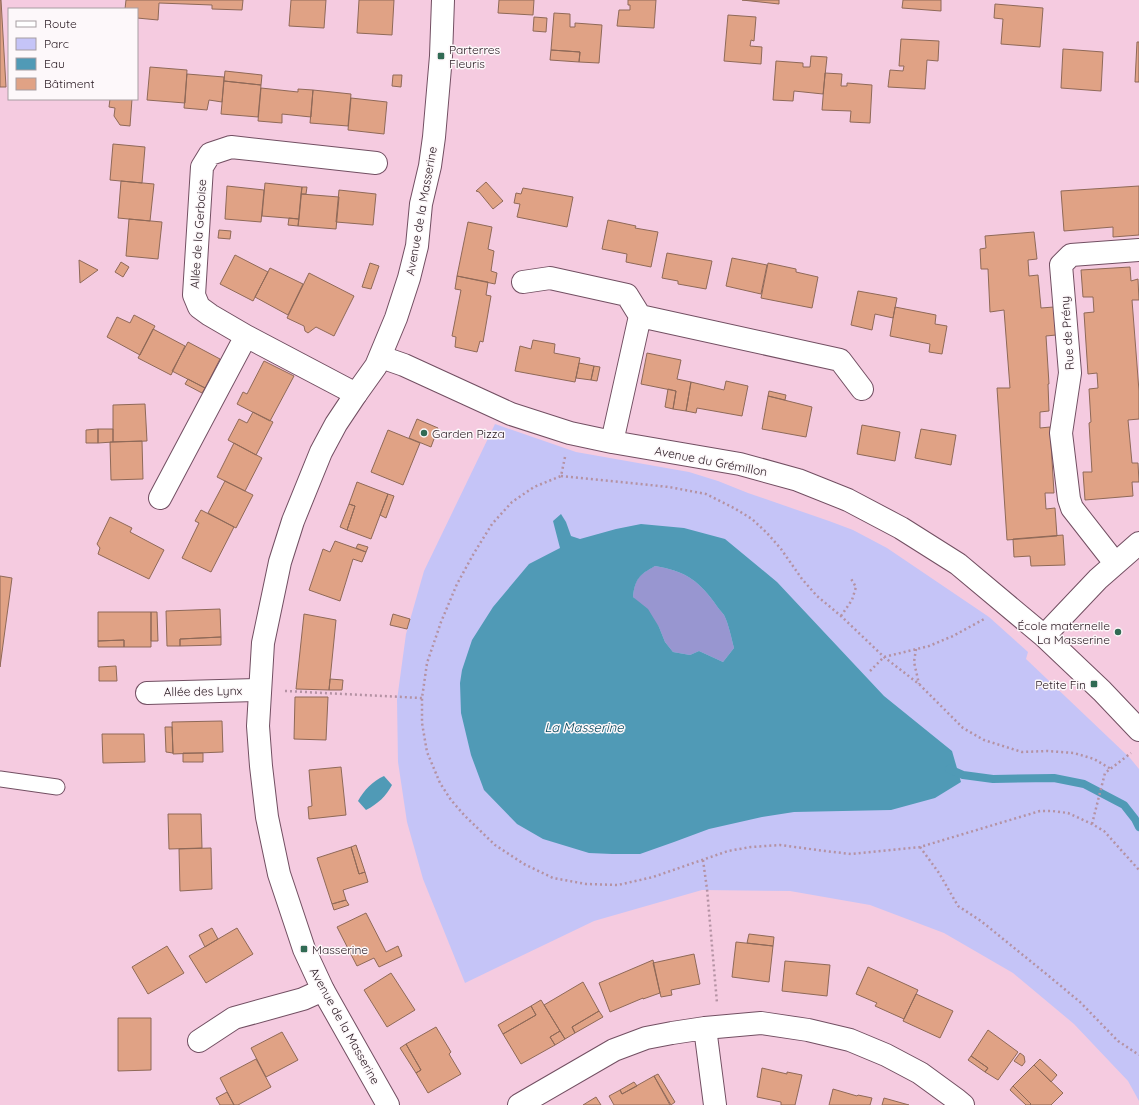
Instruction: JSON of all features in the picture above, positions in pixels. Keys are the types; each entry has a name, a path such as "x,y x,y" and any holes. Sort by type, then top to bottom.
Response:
{"street":[{"name":"Avenue de la Masserine","path":"388,1105 323,990 304,949 279,874 267,817 258,726 264,643 280,562 293,521 321,452 336,424 381,357 409,278 417,246 421,204 430,166 434,137 440,75 443,0"},
{"name":"Allée de la Gerboise","path":"356,394 246,336 199,307 194,295 202,167 210,154 231,147 376,163"},
{"name":"Rue de Prény","path":"1115,563 1072,508 1068,499 1061,433 1070,373 1061,265 1071,255 1139,250"},
{"path":"524,282 550,278 627,295 640,316 612,442"},
{"path":"640,316 840,360 862,389"},
{"path":"160,498 246,336"},
{"name":"Avenue du Grémillon","path":"381,357 404,365 511,414 570,433 612,442 740,464 798,480 848,500 901,528 958,564 1044,636 1102,691 1139,730"},
{"path":"1044,636 1098,579 1139,544"},
{"name":"Allée des Lynx","path":"147,692 260,690"},
{"path":"199,1041 234,1018 303,999 323,990"},
{"path":"519,1105 614,1050 646,1038 672,1033 761,1023 808,1030 850,1040 886,1055 920,1073 963,1105"},
{"path":"712,1028 715,1105"}],"lane":[{"path":"0,779 58,787"}],"path":[{"path":"561,476 570,433"},
{"path":"1111,769 1094,759 1074,753 1047,751 1022,752 984,740 964,728 919,684 884,657 817,596 802,579 781,549 752,519 706,494 669,487 561,476 534,487 512,502 492,524 457,584 441,622 427,663 422,698 422,723 427,752 440,783 451,800 470,821 496,845 524,864 553,878 586,884 618,885 653,877 728,851 780,845 851,854 920,847 1040,811 1068,813 1104,831 1139,870"},
{"path":"840,616 852,600 856,586 850,577"},
{"path":"870,671 884,657 929,646 999,613 1009,606"},
{"path":"916,649 914,662 919,684"},
{"path":"260,690 422,698"},
{"path":"1092,824 1105,773 1129,754"},
{"path":"920,847 940,873 958,906 981,921 1050,977 1080,1002 1118,1041 1139,1055"},
{"path":"703,860 707,889 712,1028"}],"green space":[{"path":"495,424 576,452 689,472 853,530 887,548 989,617 1028,652 1026,659 1130,758 1139,769 1139,1101 1128,1081 1074,1024 1013,973 944,933 870,905 790,891 702,890 594,921 465,983 423,879 407,822 398,762 397,700 406,634 424,571"}],"shaded area":[{"path":"655,566 674,570 689,577 702,587 724,615 729,627 734,648 723,662 699,651 690,655 673,652 665,642 659,627 633,597 635,585 639,578"}],"water":[{"name":"La Masserine","path":"561,514 566,522 571,536 580,539 641,524 684,528 725,539 777,582 884,696 952,751 961,782 935,798 891,810 794,812 762,817 709,829 640,854 589,853 543,839 517,824 484,790 471,755 461,713 460,683 462,670 472,640 493,607 529,564 560,548 553,521","holes":["655,566 674,570 696,582 708,594 724,615 729,627 734,648 723,662 699,651 690,655 673,652 665,642 659,627 648,609 633,597 635,586 639,578 645,572"]},
{"path":"384,776 392,785 381,799 366,810 358,801 369,786"}],"building":[{"path":"1,0 6,87 0,87"},
{"path":"126,0 243,0 242,10 212,9 212,5 159,3 158,20 138,18 138,8 125,8"},
{"path":"291,0 326,0 324,28 289,26"},
{"path":"359,0 394,0 392,35 357,33"},
{"path":"499,0 534,0 533,15 498,13"},
{"path":"628,0 656,0 654,28 617,26 619,10 630,10"},
{"path":"742,0 779,0 779,4"},
{"path":"903,0 941,0 941,11 902,8"},
{"path":"995,4 1043,8 1040,47 1001,44 1003,19 994,18"},
{"path":"554,13 570,14 570,27 575,27 575,23 602,25 599,63 579,62 580,52 551,50"},
{"path":"728,15 756,17 754,41 751,40 750,46 762,47 761,64 724,61"},
{"path":"534,17 547,18 546,32 533,31"},
{"path":"901,39 939,41 938,61 927,60 925,89 888,87 890,70 903,71 904,66 899,66"},
{"path":"1137,42 1139,42 1139,82 1135,82"},
{"path":"1063,49 1103,52 1101,91 1061,88"},
{"path":"551,50 580,52 579,62 550,60"},
{"path":"811,56 827,57 823,94 794,91 793,101 773,100 776,61 803,63 803,67 810,67"},
{"path":"150,67 187,70 185,103 147,100"},
{"path":"225,71 262,75 261,85 224,81"},
{"path":"825,73 842,74 841,86 847,86 847,83 872,85 870,123 850,122 851,111 822,110"},
{"path":"187,74 224,77 222,102 209,100 207,110 184,108"},
{"path":"393,75 402,75 401,87 392,86"},
{"path":"224,81 261,85 258,117 221,114"},
{"path":"261,88 298,92 298,89 313,90 311,117 282,114 282,123 258,121"},
{"path":"313,90 351,94 348,126 310,123"},
{"path":"351,98 387,102 384,134 348,130"},
{"path":"110,100 132,100 130,126 120,125 114,116 115,108 109,107"},
{"path":"113,144 145,147 142,183 110,180"},
{"path":"121,181 154,184 150,221 118,218"},
{"path":"486,182 503,201 493,209 479,192 476,191"},
{"path":"265,183 302,187 299,219 262,216"},
{"path":"227,186 264,190 261,222 225,219"},
{"path":"1139,186 1139,235 1113,237 1113,227 1064,231 1061,191"},
{"path":"302,187 307,187 306,194 301,194"},
{"path":"523,188 573,197 567,227 517,217 520,204 514,203 516,193 521,194"},
{"path":"339,190 376,194 373,225 336,222"},
{"path":"301,194 339,197 336,229 298,226"},
{"path":"289,218 299,219 298,226 288,225"},
{"path":"129,219 162,222 158,259 126,256"},
{"path":"608,220 636,226 635,228 658,232 651,267 626,262 627,254 602,249"},
{"path":"468,222 492,227 488,249 494,251 491,271 497,273 495,284 457,276"},
{"path":"219,230 231,231 230,239 218,238"},
{"path":"1034,232 1037,259 1028,260 1029,276 1038,275 1041,308 1054,307 1056,335 1046,336 1049,411 1040,412 1040,428 1050,427 1054,493 1045,493 1046,509 1055,508 1057,536 1007,540 997,388 1010,388 1004,310 990,312 988,269 981,269 980,249 986,248 985,236"},
{"path":"667,253 712,261 706,289 678,284 678,281 662,278"},
{"path":"235,255 268,272 253,301 220,284"},
{"path":"732,258 767,265 761,294 726,286"},
{"path":"79,260 98,270 80,283"},
{"path":"121,262 129,267 123,277 115,272"},
{"path":"370,263 379,266 371,289 362,287"},
{"path":"768,263 796,269 796,272 818,277 812,308 761,298"},
{"path":"1130,267 1131,281 1138,279 1139,300 1132,300 1139,391 1139,419 1128,420 1132,463 1138,463 1139,482 1132,482 1133,496 1085,500 1083,472 1092,472 1089,423 1091,422 1089,389 1098,388 1097,373 1088,374 1084,313 1094,312 1093,297 1083,297 1081,270"},
{"path":"270,268 303,284 288,315 255,297"},
{"path":"309,273 354,296 334,336 316,327 308,333 305,331 304,326 287,318"},
{"path":"457,276 488,282 486,295 491,296 483,342 480,341 477,352 455,347 456,337 452,336 461,290 455,289"},
{"path":"858,291 897,298 893,318 875,314 872,330 851,325"},
{"path":"895,307 936,315 935,324 947,326 942,354 929,352 930,344 890,336"},
{"path":"134,315 155,326 140,355 107,337 117,317 130,323"},
{"path":"153,329 185,346 171,375 138,358"},
{"path":"533,340 555,344 554,353 580,358 575,382 515,371 520,346 531,349"},
{"path":"188,342 220,359 205,388 172,371"},
{"path":"647,353 681,360 677,379 691,382 686,411 673,409 676,391 641,384"},
{"path":"264,361 294,376 270,421 237,404 243,392 247,394"},
{"path":"579,363 594,366 591,380 576,378"},
{"path":"594,366 600,367 597,381 591,380"},
{"path":"188,379 205,388 202,393 185,384"},
{"path":"726,381 748,386 742,416 697,408 696,413 686,411 691,382 724,390"},
{"path":"668,389 676,391 673,409 665,407"},
{"path":"769,391 786,395 785,400 768,396"},
{"path":"768,396 812,407 806,437 762,429"},
{"path":"145,404 147,441 113,442 113,405"},
{"path":"253,412 273,422 256,455 228,440 239,419 247,423"},
{"name":"Garden Pizza","path":"417,419 438,428 431,447 409,438"},
{"path":"862,425 900,432 895,461 857,454"},
{"path":"98,429 113,429 113,442 98,443"},
{"path":"98,429 98,443 86,443 86,430"},
{"path":"921,429 956,435 951,465 915,458"},
{"path":"388,430 420,443 403,485 371,472"},
{"path":"142,441 143,479 111,480 110,442"},
{"path":"234,443 262,458 245,491 217,477"},
{"path":"225,481 253,495 236,528 208,513"},
{"path":"357,482 388,494 371,539 347,530 355,506 349,504"},
{"path":"388,494 394,496 386,518 380,515"},
{"path":"349,504 355,506 347,530 340,527"},
{"path":"201,510 234,527 211,572 182,558 199,523 195,521"},
{"path":"110,517 132,528 130,532 164,550 149,579 98,554 100,548 97,544"},
{"path":"1063,535 1065,565 1031,566 1030,556 1014,557 1013,539"},
{"path":"335,541 366,552 362,562 353,559 340,601 309,590 323,549 330,552"},
{"path":"358,544 368,547 366,552 356,548"},
{"path":"0,576 12,578 0,667"},
{"path":"220,609 221,637 180,639 180,646 167,646 166,611"},
{"path":"98,612 151,612 151,647 124,647 124,640 98,641"},
{"path":"151,612 157,612 158,641 151,641"},
{"path":"304,614 336,620 329,690 296,689"},
{"path":"393,614 410,619 407,629 390,625"},
{"path":"221,637 221,645 180,646 180,639"},
{"path":"124,640 124,647 98,647 98,641"},
{"path":"116,666 117,681 99,681 99,667"},
{"path":"330,679 343,680 342,690 329,690"},
{"path":"295,697 328,697 326,740 294,739"},
{"path":"222,721 223,752 173,754 172,722"},
{"path":"165,727 172,727 173,753 166,752"},
{"path":"102,734 144,734 145,762 103,763"},
{"path":"183,753 203,753 203,762 183,762"},
{"path":"341,767 346,815 309,819 308,807 312,806 309,770"},
{"path":"168,814 201,814 202,848 169,849"},
{"path":"356,845 365,872 359,874 351,847"},
{"path":"351,847 359,874 365,872 368,882 343,890 346,900 332,904 317,858"},
{"path":"211,848 212,889 180,891 179,849"},
{"path":"346,900 349,905 334,910 332,904"},
{"path":"366,913 386,952 398,946 402,956 379,967 374,958 357,966 337,927"},
{"path":"212,928 218,939 205,947 199,935"},
{"path":"237,928 253,954 206,983 189,956"},
{"path":"749,934 774,937 773,946 747,943"},
{"path":"736,942 773,946 769,982 732,977"},
{"path":"167,946 184,973 148,994 132,967"},
{"path":"694,954 700,984 671,990 672,995 661,997 653,963"},
{"path":"653,960 660,993 643,998 610,1012 599,983"},
{"path":"785,961 830,965 827,996 782,991"},
{"path":"868,967 918,990 904,1019 875,1006 877,1003 856,994"},
{"path":"391,973 415,1010 387,1027 364,990"},
{"path":"583,982 599,1011 572,1027 575,1033 565,1039 544,1005"},
{"path":"916,994 953,1011 940,1038 903,1021"},
{"path":"541,1000 560,1031 550,1037 555,1045 521,1064 503,1034 536,1015 531,1006"},
{"path":"531,1006 536,1015 503,1034 498,1025"},
{"path":"599,1011 603,1017 575,1033 572,1027"},
{"path":"118,1018 151,1018 151,1070 118,1071"},
{"path":"436,1027 451,1052 449,1054 461,1074 428,1093 416,1073 421,1070 406,1044"},
{"path":"988,1030 1018,1052 998,1080 985,1072 988,1068 971,1056"},
{"path":"560,1031 565,1039 555,1045 550,1037"},
{"path":"282,1032 298,1060 266,1077 251,1048"},
{"path":"406,1044 421,1070 416,1073 400,1048"},
{"path":"1020,1053 1024,1056 1025,1062 1022,1066 1014,1061"},
{"path":"971,1056 988,1068 985,1072 968,1060"},
{"path":"256,1059 271,1087 238,1105 234,1105 220,1078"},
{"path":"1040,1059 1057,1075 1051,1082 1034,1065"},
{"path":"1034,1065 1063,1093 1051,1105 1030,1105 1031,1104 1013,1086"},
{"path":"762,1068 787,1074 787,1072 802,1075 795,1105 781,1105 781,1102 757,1097"},
{"path":"658,1074 675,1102 671,1105 654,1076"},
{"path":"654,1076 670,1105 614,1105 609,1096 620,1090 622,1094"},
{"path":"634,1082 637,1086 622,1094 620,1090"},
{"path":"1013,1086 1031,1104 1030,1105 1026,1105 1010,1090"},
{"path":"833,1089 857,1096 872,1098 870,1105 829,1105"},
{"path":"227,1092 234,1105 220,1105 216,1098"},
{"path":"596,1097 601,1105 583,1105"},
{"path":"884,1098 909,1105 882,1105"}],"waterway":[{"path":"949,769 963,775 993,779 1054,778 1084,784 1124,805 1135,819 1139,827"}],"place":[{"name":"Parterres Fleuris","path":"441,56"},
{"name":"Garden Pizza","path":"424,433"},
{"name":"École maternelle La Masserine","path":"1118,632"},
{"name":"Petite Fin","path":"1094,684"},
{"name":"Masserine","path":"304,949"}]}
